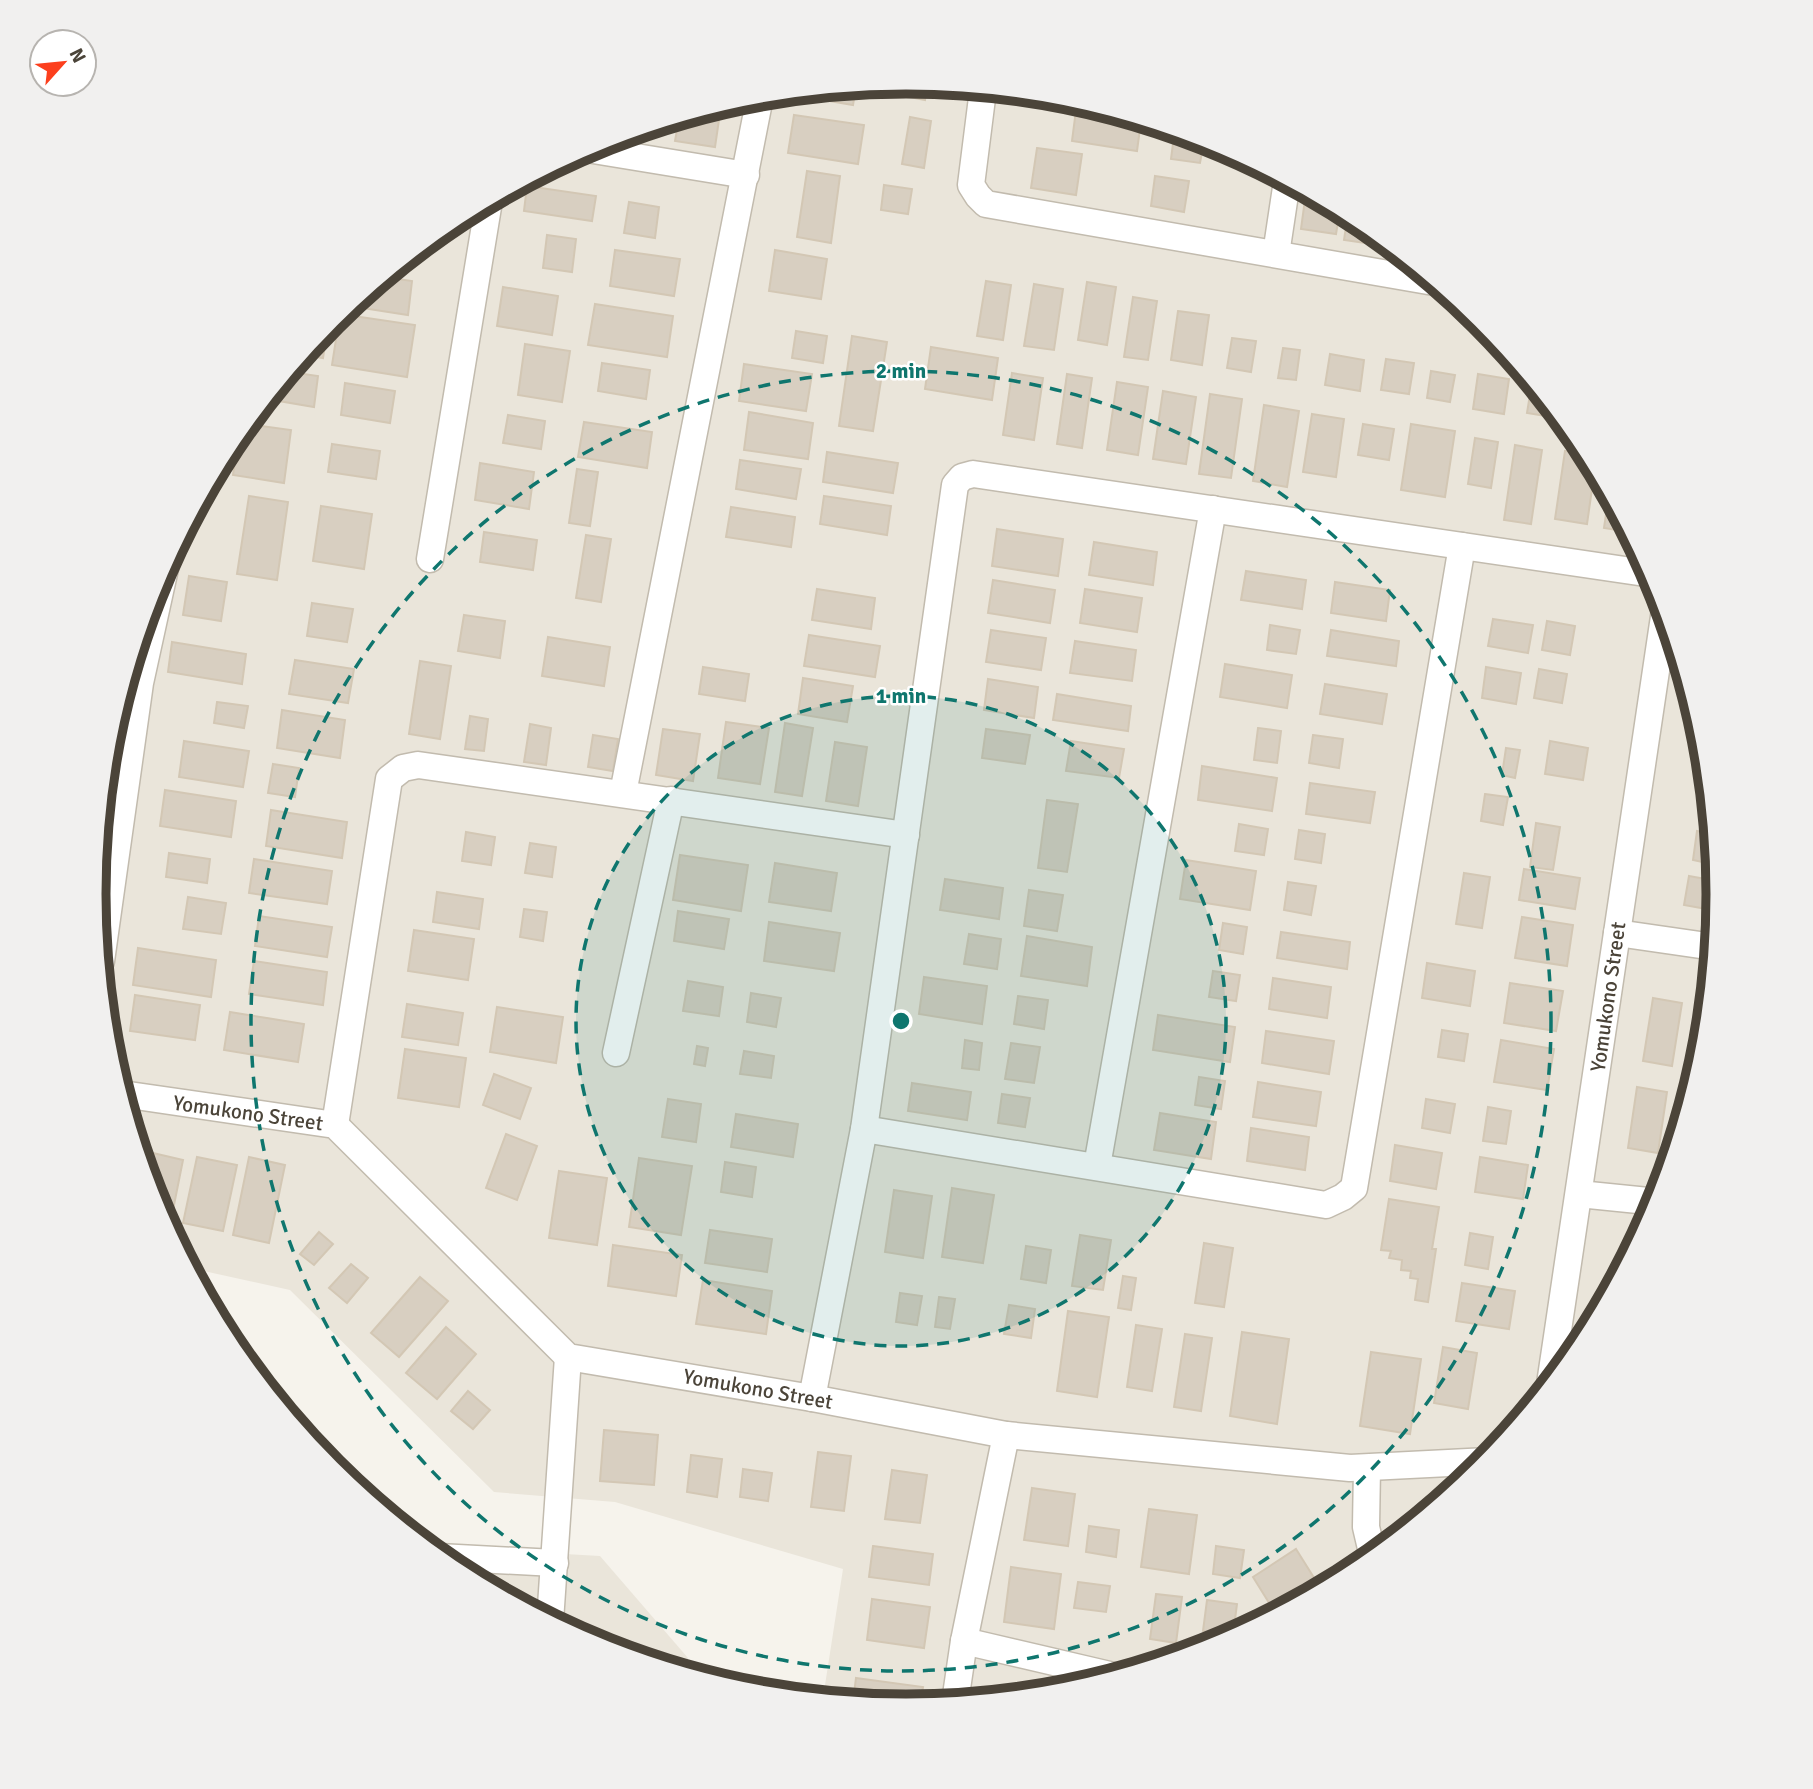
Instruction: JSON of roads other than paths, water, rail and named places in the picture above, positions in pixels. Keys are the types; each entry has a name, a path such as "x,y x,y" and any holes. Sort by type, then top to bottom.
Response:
{"street":[{"path":"983,98 971,185 986,204 1417,279"},
{"path":"623,793 758,109"},
{"path":"608,152 746,174"},
{"path":"1276,254 1286,191"},
{"path":"430,559 487,214"},
{"path":"811,1398 864,1129 955,485 962,477 973,474 1639,572"},
{"path":"1097,1166 1213,509"},
{"path":"864,1129 1326,1205 1354,1188 1462,546"},
{"path":"107,919 140,683 152,630"},
{"name":"Yomukono Street","path":"1553,1366 1662,631"},
{"path":"335,1125 389,779 403,768 418,765 906,835"},
{"path":"616,1053 671,800"},
{"path":"1617,933 1705,946"},
{"name":"Yomukono Street","path":"132,1096 335,1125 568,1357 811,1398 1006,1435 1336,1467 1367,1468 1470,1462"},
{"path":"1578,1194 1646,1201"},
{"path":"551,1611 568,1357"},
{"path":"956,1693 964,1641 1006,1435"},
{"path":"1367,1468 1366,1527 1370,1546"},
{"path":"459,1558 555,1563"},
{"path":"964,1641 1095,1672"}]}
